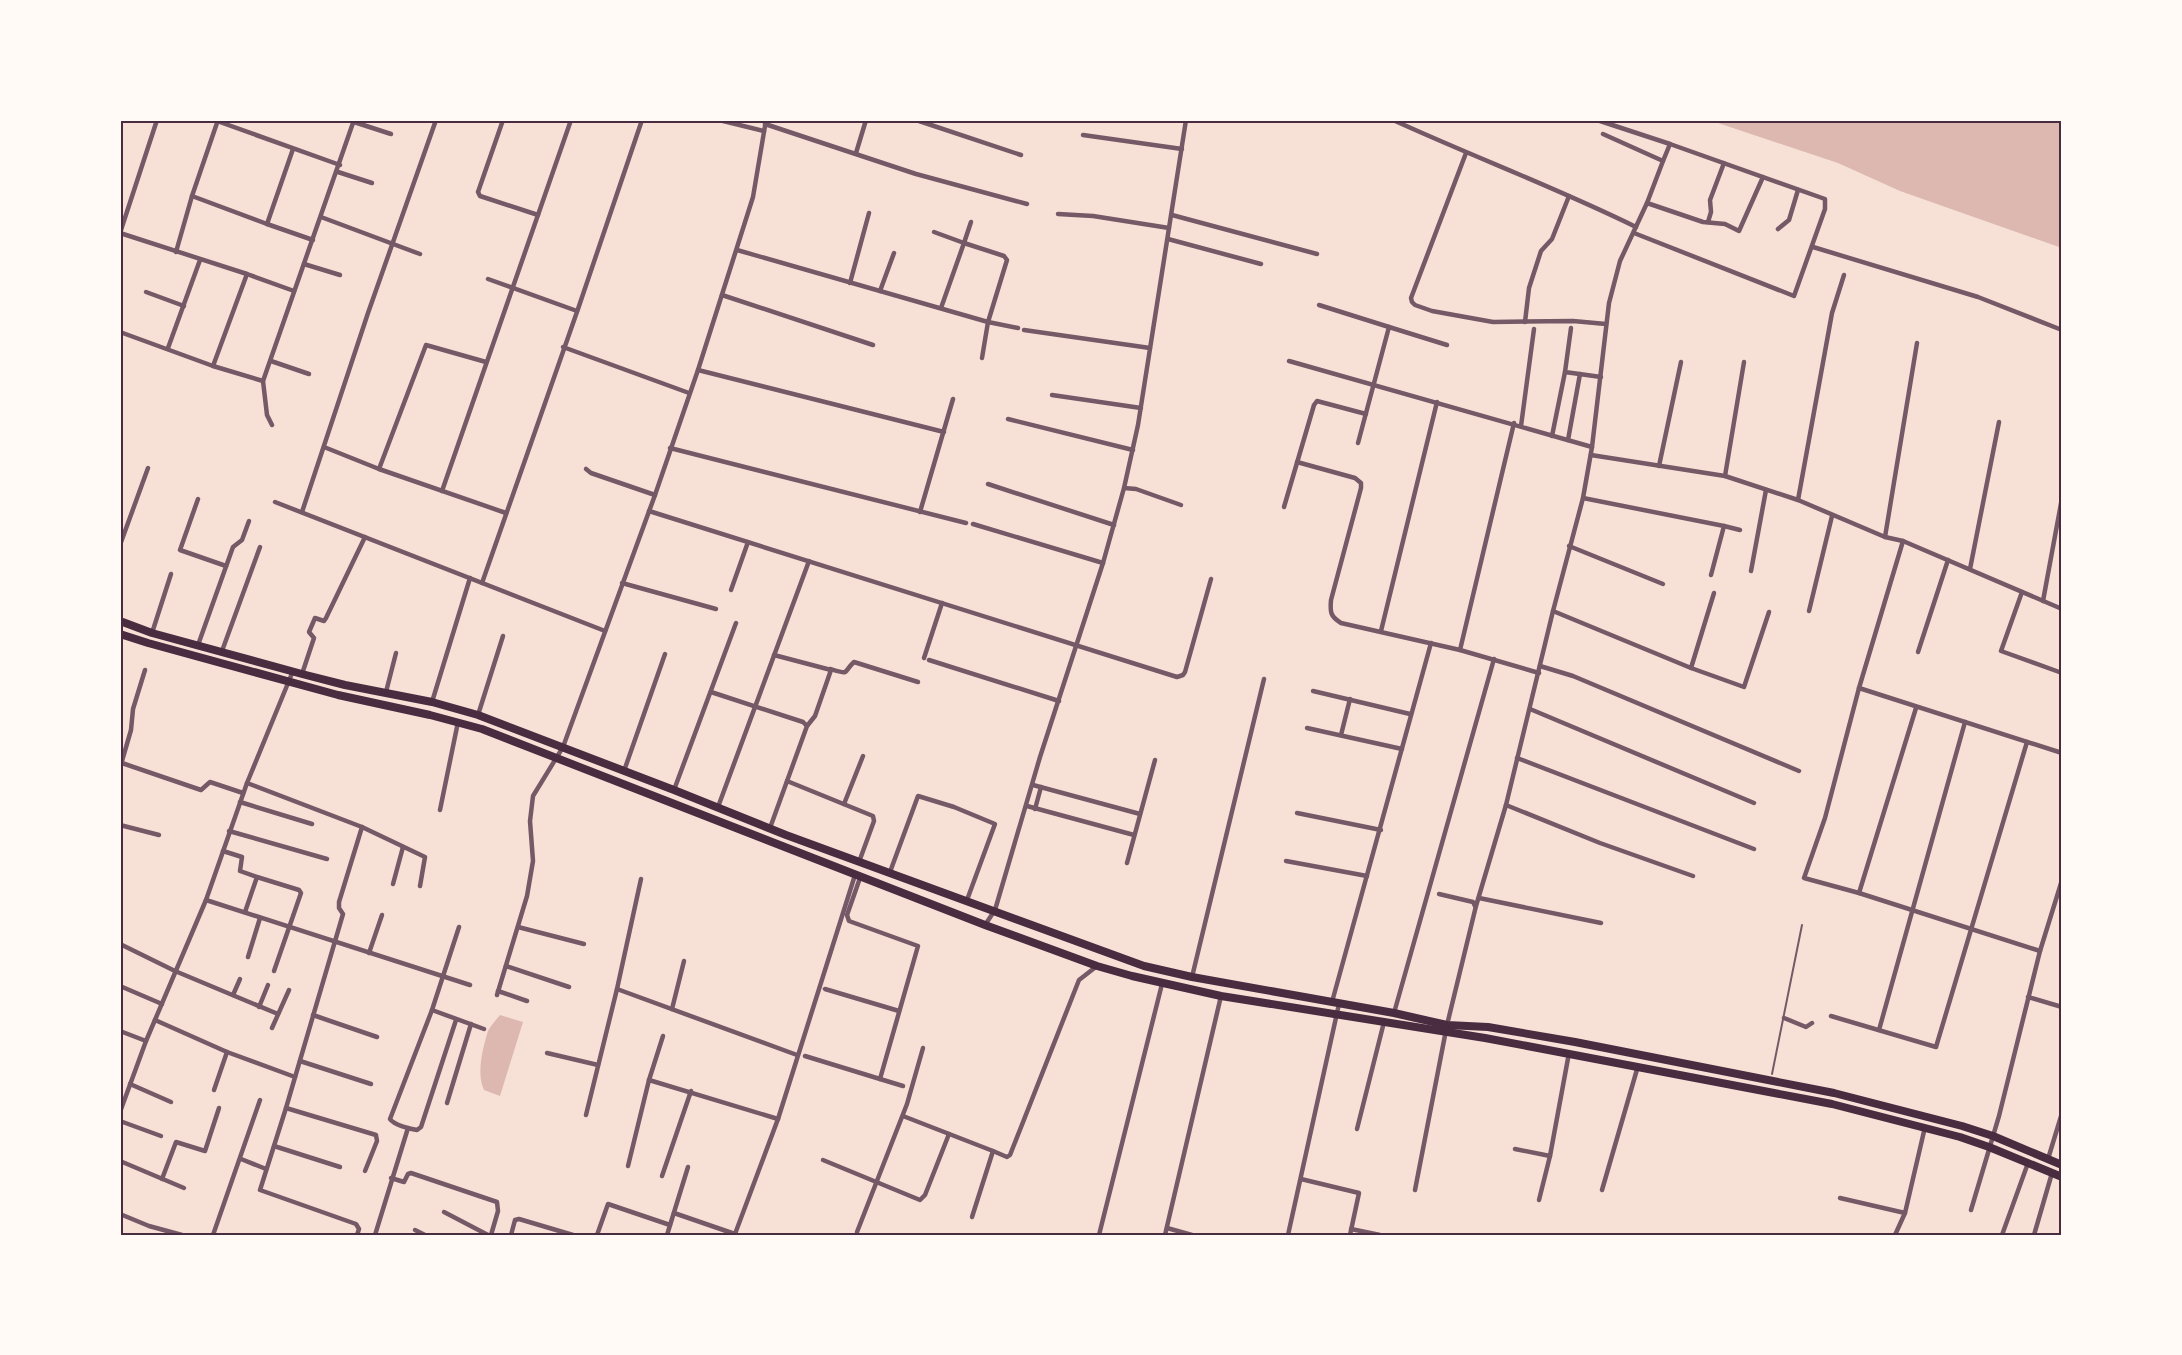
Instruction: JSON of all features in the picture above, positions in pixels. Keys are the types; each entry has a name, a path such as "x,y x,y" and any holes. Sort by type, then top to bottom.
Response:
{"main road":[{"path":"120,621 152,633 302,674 432,702 478,715 859,862 1144,966 1394,1013 1485,1038 1832,1104 1925,1127 1989,1147 2062,1178"},
{"path":"120,634 148,644 338,695 388,704 458,722 557,757 857,877 985,925 1097,966 1162,984 1221,996 1384,1022 1447,1029 1488,1027 1770,1080 1930,1117 1993,1136 2062,1165"}],"street":[{"path":"157,120 122,221 120,233 294,291"},
{"path":"302,512 368,313 394,245 436,120"},
{"path":"502,120 478,192 480,196 538,215"},
{"path":"442,491 572,120"},
{"path":"482,583 563,347 578,311 642,120"},
{"path":"719,120 764,131"},
{"path":"856,153 866,120"},
{"path":"916,120 1021,155"},
{"path":"985,925 995,910 1124,488 1141,408 1186,120"},
{"path":"1393,120 1466,153 1518,172 1606,212 1635,230 1794,296 1814,245 1825,209 1825,199 1598,120"},
{"path":"176,252 217,121 340,165"},
{"path":"272,425 267,416 263,381 354,121 391,134"},
{"path":"527,1000 498,993 527,896 533,861 530,821 533,796 563,747 655,495 753,197 766,122 916,174 1027,204"},
{"path":"1603,134 1663,160"},
{"path":"1083,135 1182,149"},
{"path":"1415,1190 1447,1029 1476,906 1506,805 1569,546 1583,498 1601,377 1608,303 1620,261 1647,203 1670,144"},
{"path":"267,224 293,149"},
{"path":"1466,153 1411,298 1412,302 1432,310 1493,322 1573,321 1606,324"},
{"path":"1708,222 1711,212 1710,200 1724,163"},
{"path":"338,172 372,183"},
{"path":"1647,203 1740,230 1763,177"},
{"path":"1778,229 1789,220 1798,190"},
{"path":"192,196 313,240"},
{"path":"1524,322 1529,288 1541,251 1552,239 1569,196"},
{"path":"850,283 869,213"},
{"path":"1058,214 1093,216 1169,228"},
{"path":"1172,215 1317,254"},
{"path":"321,217 420,254"},
{"path":"941,308 971,222"},
{"path":"934,232 1004,256 1007,260 988,322 982,358"},
{"path":"1168,238 1260,264"},
{"path":"1814,245 1978,297 2062,330"},
{"path":"737,250 988,322 1150,348"},
{"path":"880,291 894,253"},
{"path":"168,348 200,260"},
{"path":"304,264 340,275"},
{"path":"213,366 247,274"},
{"path":"1798,500 1832,313 1844,275"},
{"path":"488,279 578,311"},
{"path":"146,292 183,306"},
{"path":"722,295 873,345"},
{"path":"1319,305 1447,345"},
{"path":"1358,443 1389,327"},
{"path":"1552,436 1571,328"},
{"path":"1521,426 1534,329"},
{"path":"120,332 213,366 263,381"},
{"path":"1885,537 1917,343"},
{"path":"379,469 426,345 486,362"},
{"path":"563,347 689,393"},
{"path":"271,361 309,374"},
{"path":"1289,361 1592,447"},
{"path":"1659,466 1681,362"},
{"path":"1725,476 1744,362"},
{"path":"698,370 944,432"},
{"path":"1565,372 1601,377"},
{"path":"1568,440 1580,374"},
{"path":"1052,394 1141,408"},
{"path":"920,512 953,399"},
{"path":"1284,507 1317,401 1366,414"},
{"path":"1381,631 1437,402"},
{"path":"1008,419 1133,450"},
{"path":"1970,569 1999,422"},
{"path":"1460,650 1514,423"},
{"path":"324,447 379,469 506,513"},
{"path":"670,448 966,523"},
{"path":"1591,455 1725,476 1798,500 1885,537 1903,541 2062,609"},
{"path":"1297,462 1354,478 1361,483 1331,600 1330,614 1333,618 1341,623 1460,650 1539,673"},
{"path":"120,545 148,468"},
{"path":"586,469 591,473 655,495"},
{"path":"988,484 1114,525"},
{"path":"1124,488 1136,489 1181,505"},
{"path":"1751,570 1766,490"},
{"path":"1583,498 1740,530"},
{"path":"2043,601 2062,498"},
{"path":"198,499 180,550 226,566"},
{"path":"275,502 605,631"},
{"path":"649,511 1180,677 1185,672 1211,579"},
{"path":"1809,611 1832,516"},
{"path":"198,645 233,547 242,540 249,521"},
{"path":"973,524 1103,562"},
{"path":"1711,575 1724,526"},
{"path":"302,674 314,640 314,636 309,632 313,620 315,618 323,621 326,618 365,537"},
{"path":"1903,541 1859,688 1825,818 1804,878 1859,893 2040,951"},
{"path":"731,590 748,542"},
{"path":"1569,546 1663,584"},
{"path":"222,651 260,547"},
{"path":"1918,652 1948,560"},
{"path":"718,807 808,561"},
{"path":"152,633 171,574"},
{"path":"432,702 470,578"},
{"path":"622,583 717,609"},
{"path":"2022,592 2001,651 2062,673"},
{"path":"1691,668 1714,593"},
{"path":"942,603 926,659 1059,701"},
{"path":"1553,611 1691,668 1744,687 1769,612"},
{"path":"674,790 736,623"},
{"path":"478,715 503,636"},
{"path":"1288,1235 1337,1015 1335,1003 1410,714 1431,643"},
{"path":"386,692 396,653"},
{"path":"624,771 665,654"},
{"path":"774,655 844,673 854,662 918,682"},
{"path":"1394,1013 1494,659"},
{"path":"1540,666 1573,676 1799,771"},
{"path":"770,828 807,726 815,716 830,669"},
{"path":"145,670 133,709 131,730 121,766 201,790 210,782 243,792"},
{"path":"120,1112 146,1041 206,900 243,792 293,671"},
{"path":"1192,976 1264,679"},
{"path":"1859,688 2062,753"},
{"path":"1313,691 1410,714"},
{"path":"711,692 803,722 807,726"},
{"path":"1341,735 1350,699"},
{"path":"1859,893 1916,708"},
{"path":"1530,709 1754,803"},
{"path":"440,810 458,722"},
{"path":"1879,1030 1965,722"},
{"path":"1307,728 1402,749"},
{"path":"1831,1016 1936,1047 2027,742"},
{"path":"844,804 863,756"},
{"path":"1517,758 1754,849"},
{"path":"1127,864 1155,760"},
{"path":"787,781 874,817 859,862"},
{"path":"247,783 362,827 425,857 420,886"},
{"path":"1033,785 1140,814"},
{"path":"1035,808 1041,787"},
{"path":"890,872 918,796 954,807 994,824 967,900"},
{"path":"240,802 312,824"},
{"path":"1506,805 1600,843 1693,876"},
{"path":"1027,806 1134,835"},
{"path":"1297,813 1381,830"},
{"path":"120,825 159,835"},
{"path":"357,1235 358,1226 356,1224 263,1192 260,1188 343,914 339,908 339,902 362,827"},
{"path":"230,831 327,859"},
{"path":"393,884 403,847"},
{"path":"222,851 242,857 240,871 300,891 274,971"},
{"path":"1286,861 1367,876"},
{"path":"244,912 257,877"},
{"path":"857,877 847,915 849,921 918,946 880,1079"},
{"path":"674,1213 736,1235 778,1119 857,877"},
{"path":"586,1115 641,879"},
{"path":"1971,1210 1993,1136 2040,951 2062,880"},
{"path":"1439,894 1473,902 1476,906"},
{"path":"1479,897 1601,923"},
{"path":"206,900 470,985"},
{"path":"369,953 382,915"},
{"path":"248,957 260,918"},
{"path":"456,1020 421,1127 415,1130 391,1121 432,1010 459,927"},
{"path":"518,927 585,944"},
{"path":"120,944 175,971 278,1014"},
{"path":"672,1009 684,960"},
{"path":"506,966 569,987"},
{"path":"903,1116 1007,1157 1010,1155 1079,980 1097,966"},
{"path":"233,995 240,979"},
{"path":"1099,1235 1162,984"},
{"path":"259,1007 268,985"},
{"path":"120,986 162,1004"},
{"path":"617,988 797,1055"},
{"path":"825,989 899,1011"},
{"path":"272,1028 289,990"},
{"path":"1166,1235 1221,996"},
{"path":"2028,997 2062,1007"},
{"path":"432,1010 484,1029"},
{"path":"313,1015 377,1037"},
{"path":"1784,1018 1806,1026 1812,1023"},
{"path":"155,1020 227,1052 295,1077"},
{"path":"1357,1129 1384,1022"},
{"path":"447,1102 471,1024"},
{"path":"120,1031 146,1041"},
{"path":"628,1166 649,1080 663,1036"},
{"path":"857,1232 903,1116 923,1048"},
{"path":"214,1090 227,1052"},
{"path":"547,1053 598,1065"},
{"path":"1539,1200 1550,1156 1569,1053"},
{"path":"805,1056 903,1086"},
{"path":"300,1061 371,1084"},
{"path":"1602,1190 1638,1066"},
{"path":"649,1080 778,1119"},
{"path":"130,1084 171,1102"},
{"path":"662,1176 691,1091"},
{"path":"213,1235 260,1100"},
{"path":"162,1179 176,1142 205,1151 219,1108"},
{"path":"286,1108 376,1135 365,1171"},
{"path":"2048,1159 2062,1113"},
{"path":"120,1121 161,1136"},
{"path":"1895,1235 1905,1213 1925,1127"},
{"path":"375,1235 408,1128"},
{"path":"823,1160 920,1200 949,1134"},
{"path":"274,1146 340,1167"},
{"path":"1515,1149 1550,1156"},
{"path":"972,1218 993,1151"},
{"path":"241,1159 266,1169"},
{"path":"120,1161 184,1188"},
{"path":"2002,1235 2028,1163"},
{"path":"667,1235 688,1167"},
{"path":"391,1178 404,1182 411,1173 496,1202 498,1211 490,1235 444,1212"},
{"path":"2034,1235 2052,1173"},
{"path":"1301,1179 1359,1193 1350,1235"},
{"path":"1840,1198 1905,1213"},
{"path":"597,1235 608,1204 670,1225"},
{"path":"120,1214 168,1233 182,1235"},
{"path":"511,1235 515,1220 519,1219 573,1235"},
{"path":"1167,1228 1192,1235"},
{"path":"1351,1229 1380,1235"},
{"path":"415,1230 424,1235"}],"lane":[{"path":"1772,1074 1802,925"}],"shaded area":[{"path":"1709,120 2062,120 2062,248 1900,191 1838,163"},
{"path":"500,1015 523,1022 500,1096 484,1090 480,1069 488,1031"}]}
